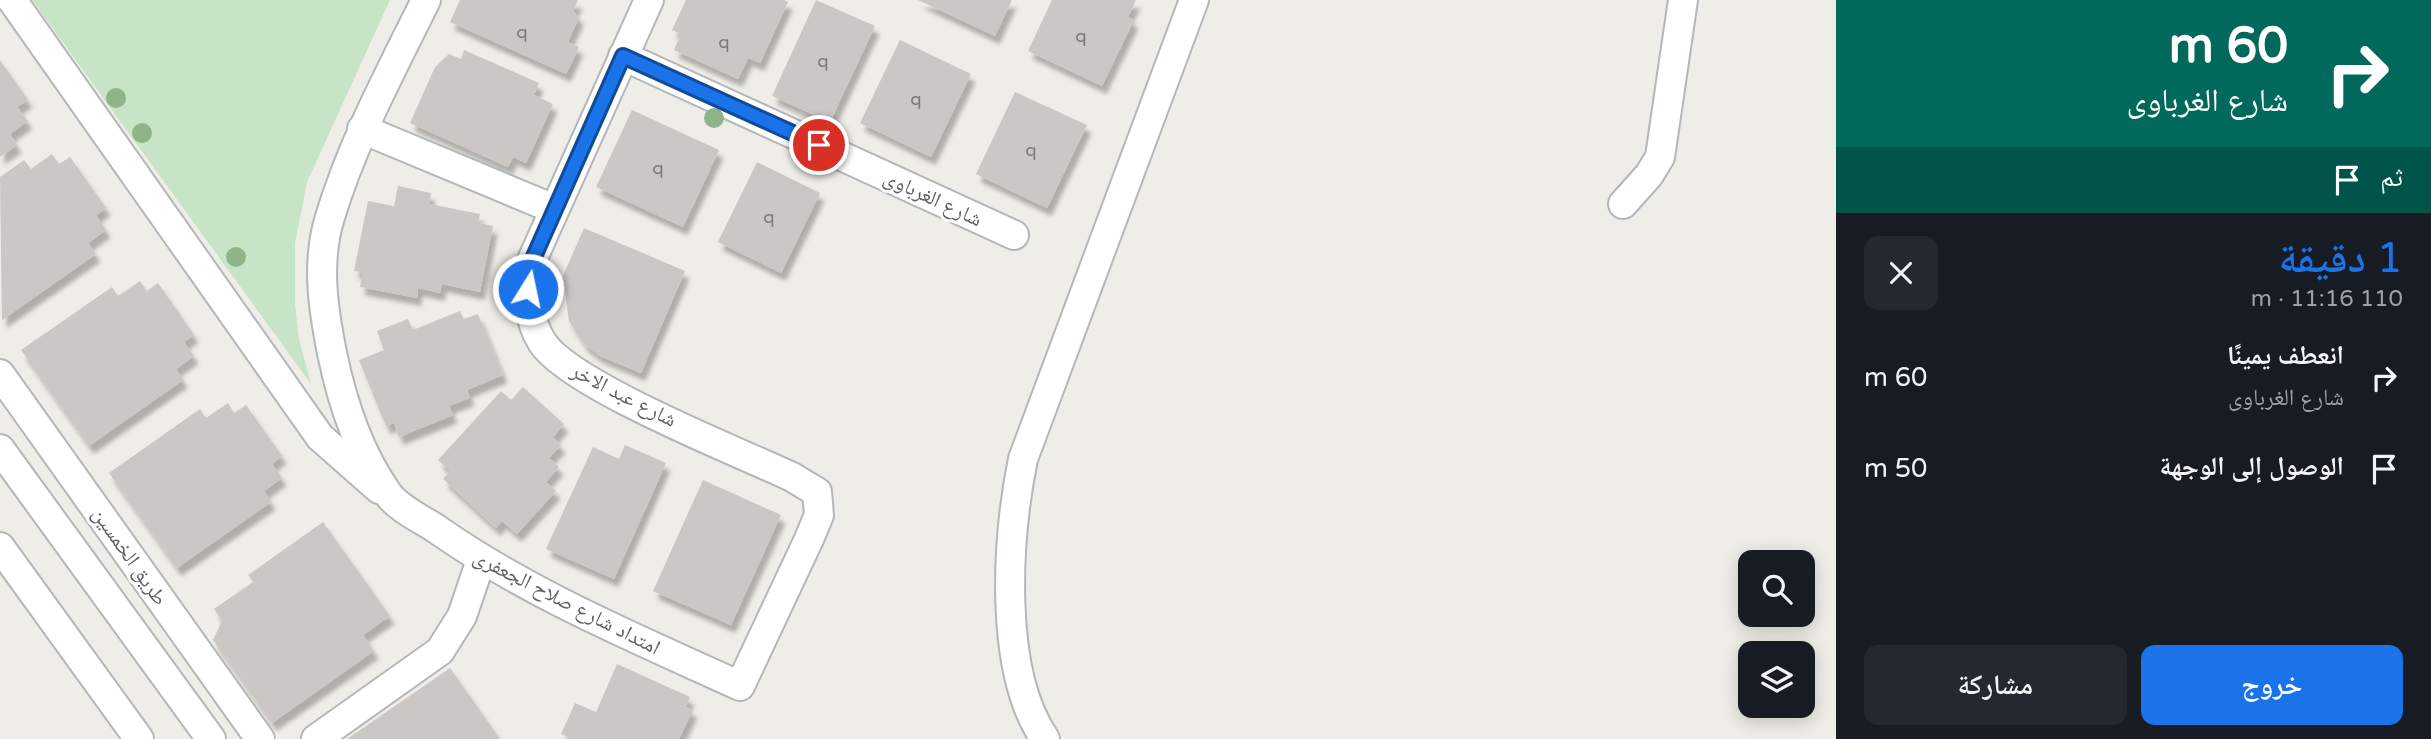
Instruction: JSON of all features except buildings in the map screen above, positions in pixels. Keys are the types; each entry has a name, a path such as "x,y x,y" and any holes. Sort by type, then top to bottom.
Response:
{"street":[{"path":"12,0 320,437 355,471 389,496"},
{"name":"امتداد شارع صلاح الجعفرى","path":"426,0 362,129 329,219 320,276 338,386 359,442 389,496 481,561 560,603 740,685"},
{"name":"شارع عبد الاخر","path":"649,0 528,270 528,308 542,342 557,359 589,382 792,477 817,492 819,515 740,685"},
{"path":"1045,739 1031,718 1020,683 1013,634 1012,516 1023,459 1194,0"},
{"path":"1623,204 1649,175 1660,157 1683,0"},
{"name":"شارع الغرباوى","path":"623,56 1014,235"},
{"path":"362,129 554,209"},
{"name":"طريق الخمسين","path":"0,374 260,739"},
{"name":"طريق الخمسين","path":"0,449 211,739"},
{"path":"46,512 82,488"},
{"path":"0,547 139,739"},
{"path":"316,739 440,651 462,617 481,561"}],"green space":[{"path":"32,0 390,0 307,182 295,243 295,304 299,339 311,384"}],"route":[{"path":"528,289 528,270 623,56 819,145"}]}
